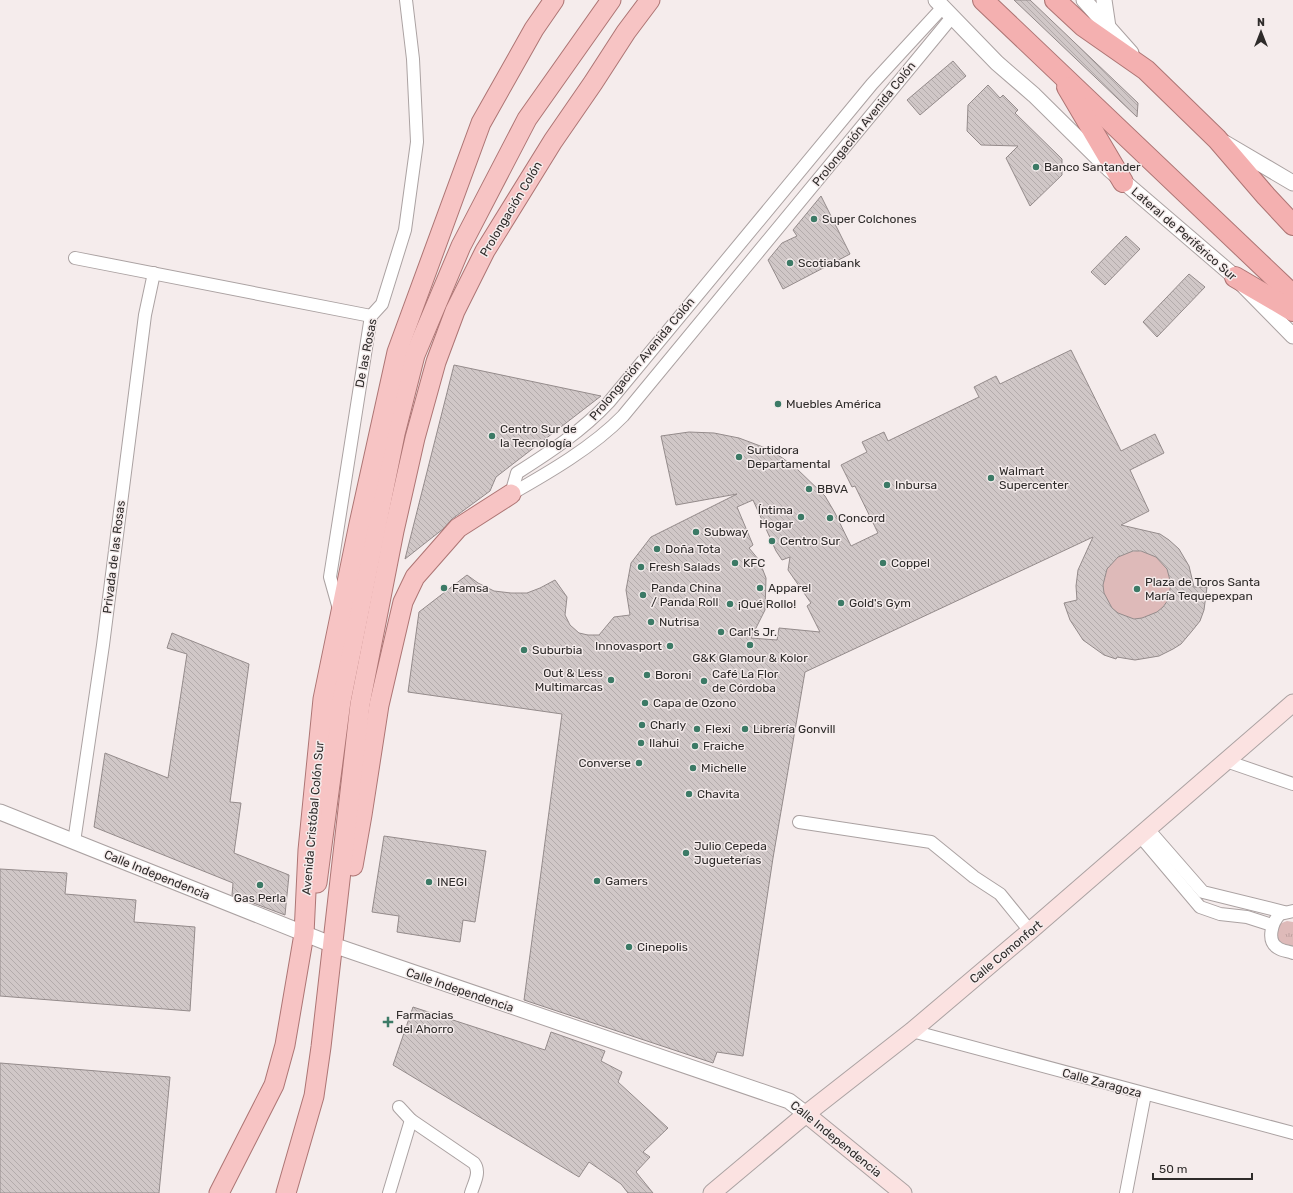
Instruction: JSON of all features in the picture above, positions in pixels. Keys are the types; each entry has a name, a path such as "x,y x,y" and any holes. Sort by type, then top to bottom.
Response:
{"highway":[{"path":"983,0 1293,295"},
{"path":"1055,0 1083,26 1146,70 1218,139 1266,196 1293,225"},
{"path":"1055,67 1123,182"},
{"path":"1235,277 1293,311"}],"main road":[{"name":"Avenida Cristóbal Colón Sur","path":"219,1193 262,1112 274,1085 286,1038 305,925 308,850 323,699 397,352 481,123 534,29 554,0"},
{"path":"305,925 316,892 341,701 395,434 415,355 461,246 527,119 611,0"},
{"name":"Prolongación Colón","path":"336,922 360,704 394,531 415,438 436,362 455,311 485,252 553,141 626,32 650,0"},
{"path":"286,1193 314,1096 336,922 348,891 362,815 379,705 403,602 415,577 458,528 511,494"},
{"name":"Calle Comonfort","path":"712,1193 806,1114 912,1031 1030,931 1293,703"},
{"name":"Calle Independencia","path":"806,1114 903,1193"}],"street":[{"name":"De las Rosas","path":"340,614 330,578 371,316 382,304 405,230 417,142 413,59 406,0"},
{"path":"1084,0 1146,70"},
{"path":"1104,0 1108,27"},
{"name":"Lateral de Periférico Sur","path":"944,8 1123,182 1235,277 1293,336"},
{"name":"Prolongación Avenida Colón","path":"511,494 547,474 614,426 623,416 944,8"},
{"name":"Prolongación Avenida Colón","path":"511,494 514,477 517,473 592,421 609,402 868,89 944,8"},
{"path":"1218,139 1293,183"},
{"path":"75,258 371,316"},
{"name":"Privada de las Rosas","path":"74,842 103,645 145,315 154,273"},
{"path":"1226,761 1293,784"},
{"name":"Calle Independencia","path":"0,812 74,842 305,925 333,945 789,1101 806,1114"},
{"path":"799,822 931,842 974,877 1000,894 1030,931"},
{"path":"1144,832 1174,859 1194,884 1203,892 1288,912"},
{"path":"1144,832 1200,906 1220,914 1247,917 1272,925"},
{"path":"1288,912 1276,918 1272,925 1272,936 1275,946 1279,949 1293,952"},
{"name":"Calle Zaragoza","path":"912,1031 1293,1133"},
{"path":"1126,1193 1145,1094"},
{"path":"399,1107 411,1120 474,1163 478,1168 478,1172 471,1193"},
{"path":"389,1193 411,1120"}],"green space":[{"name":"Plaza de Toros Santa María Tequepexpan","path":"1137,551 1150,554 1161,561 1168,572 1171,585 1168,598 1161,609 1150,616 1137,619 1124,616 1113,609 1106,598 1103,585 1106,572 1113,561 1124,554"},
{"path":"1287,921 1293,922 1293,949 1281,946 1276,940 1279,924"}],"building":[{"path":"1014,0 1030,0 1138,103 1137,117"},
{"path":"953,61 966,76 920,115 907,100"},
{"path":"988,85 1000,98 1003,95 1018,110 1015,113 1062,159 1062,175 1030,206 1006,158 1018,146 981,145 967,131 968,105"},
{"path":"821,196 850,254 783,289 768,260 782,243 797,236 793,230"},
{"path":"1126,236 1140,249 1105,285 1091,272"},
{"path":"1189,274 1205,287 1157,337 1143,322"},
{"path":"1071,350 1121,451 1155,434 1164,453 1130,470 1149,511 1121,525 1160,534 1179,549 1189,566 1194,587 1207,587 1204,610 1200,621 1181,644 1173,649 1159,656 1135,660 1117,657 1116,659 1104,655 1083,640 1070,620 1064,603 1077,600 1076,586 1078,570 1093,537 805,672 773,858 743,1056 717,1052 713,1063 524,1000 562,714 408,692 419,612 467,575 478,583 494,591 511,593 527,593 555,580 567,597 565,615 570,625 579,633 599,635 614,617 630,615 626,590 631,563 651,537 737,494 676,505 661,436 689,432 714,433 739,438 763,447 781,457 796,468 825,496 851,546 878,533 855,486 852,487 841,465 867,452 862,442 884,432 888,441 979,397 974,387 996,376 1000,384","holes":["753,500 776,551 782,560 790,557 788,570 811,603 807,606 820,632 779,628 777,640 751,638 765,610 766,578 759,560 749,548 753,545 737,507","1133,551 1141,551 1156,557 1167,569 1171,584 1168,600 1163,607 1157,612 1142,618 1134,619 1118,613 1112,608 1104,593 1103,585 1107,569 1118,557"]},
{"name":"Centro Sur de la Tecnología","path":"454,365 601,396 496,477 490,491 452,519 443,529 405,559"},
{"path":"172,633 249,664 230,802 241,803 234,853 289,875 285,915 232,895 233,883 94,827 105,753 168,778 187,654 167,648"},
{"name":"INEGI","path":"384,836 486,851 475,922 463,920 460,942 397,932 399,916 372,912"},
{"path":"0,869 67,873 65,894 136,900 134,922 195,927 190,1011 0,996"},
{"path":"413,1007 545,1050 551,1032 605,1051 601,1061 622,1072 618,1082 668,1128 643,1152 650,1157 636,1172 653,1193 628,1193 621,1184 589,1162 579,1177 393,1065"},
{"path":"0,1063 170,1077 159,1193 0,1193"}],"place":[{"name":"Banco Santander","path":"1036,167"},
{"name":"Super Colchones","path":"814,219"},
{"name":"Scotiabank","path":"790,263"},
{"name":"Muebles América","path":"778,404"},
{"name":"Centro Sur de la Tecnología","path":"492,436"},
{"name":"Surtidora Departamental","path":"739,457"},
{"name":"Walmart Supercenter","path":"991,478"},
{"name":"Inbursa","path":"887,485"},
{"name":"BBVA","path":"809,489"},
{"name":"Íntima Hogar","path":"801,517"},
{"name":"Concord","path":"830,518"},
{"name":"Subway","path":"696,532"},
{"name":"Centro Sur","path":"772,541"},
{"name":"Doña Tota","path":"657,549"},
{"name":"KFC","path":"735,563"},
{"name":"Coppel","path":"883,563"},
{"name":"Fresh Salads","path":"641,567"},
{"name":"Famsa","path":"444,588"},
{"name":"Apparel","path":"760,588"},
{"name":"Plaza de Toros Santa María Tequepexpan","path":"1137,589"},
{"name":"Panda China / Panda Roll","path":"643,595"},
{"name":"Gold's Gym","path":"841,603"},
{"name":"¡Qué Rollo!","path":"730,604"},
{"name":"Nutrisa","path":"651,622"},
{"name":"Carl's Jr.","path":"721,632"},
{"name":"G&K Glamour & Kolor","path":"750,645"},
{"name":"Innovasport","path":"670,646"},
{"name":"Suburbia","path":"524,650"},
{"name":"Boroni","path":"647,675"},
{"name":"Out & Less Multimarcas","path":"611,680"},
{"name":"Café La Flor de Córdoba","path":"704,681"},
{"name":"Capa de Ozono","path":"645,703"},
{"name":"Charly","path":"642,725"},
{"name":"Flexi","path":"697,729"},
{"name":"Librería Gonvill","path":"745,729"},
{"name":"Ilahui","path":"641,743"},
{"name":"Fraiche","path":"695,746"},
{"name":"Converse","path":"639,763"},
{"name":"Michelle","path":"693,768"},
{"name":"Chavita","path":"689,794"},
{"name":"Julio Cepeda Jugueterías","path":"686,853"},
{"name":"Gamers","path":"597,881"},
{"name":"INEGI","path":"429,882"},
{"name":"Gas Perla","path":"260,885"},
{"name":"Cinepolis","path":"629,947"},
{"name":"Farmacias del Ahorro","path":"388,1022"}]}
